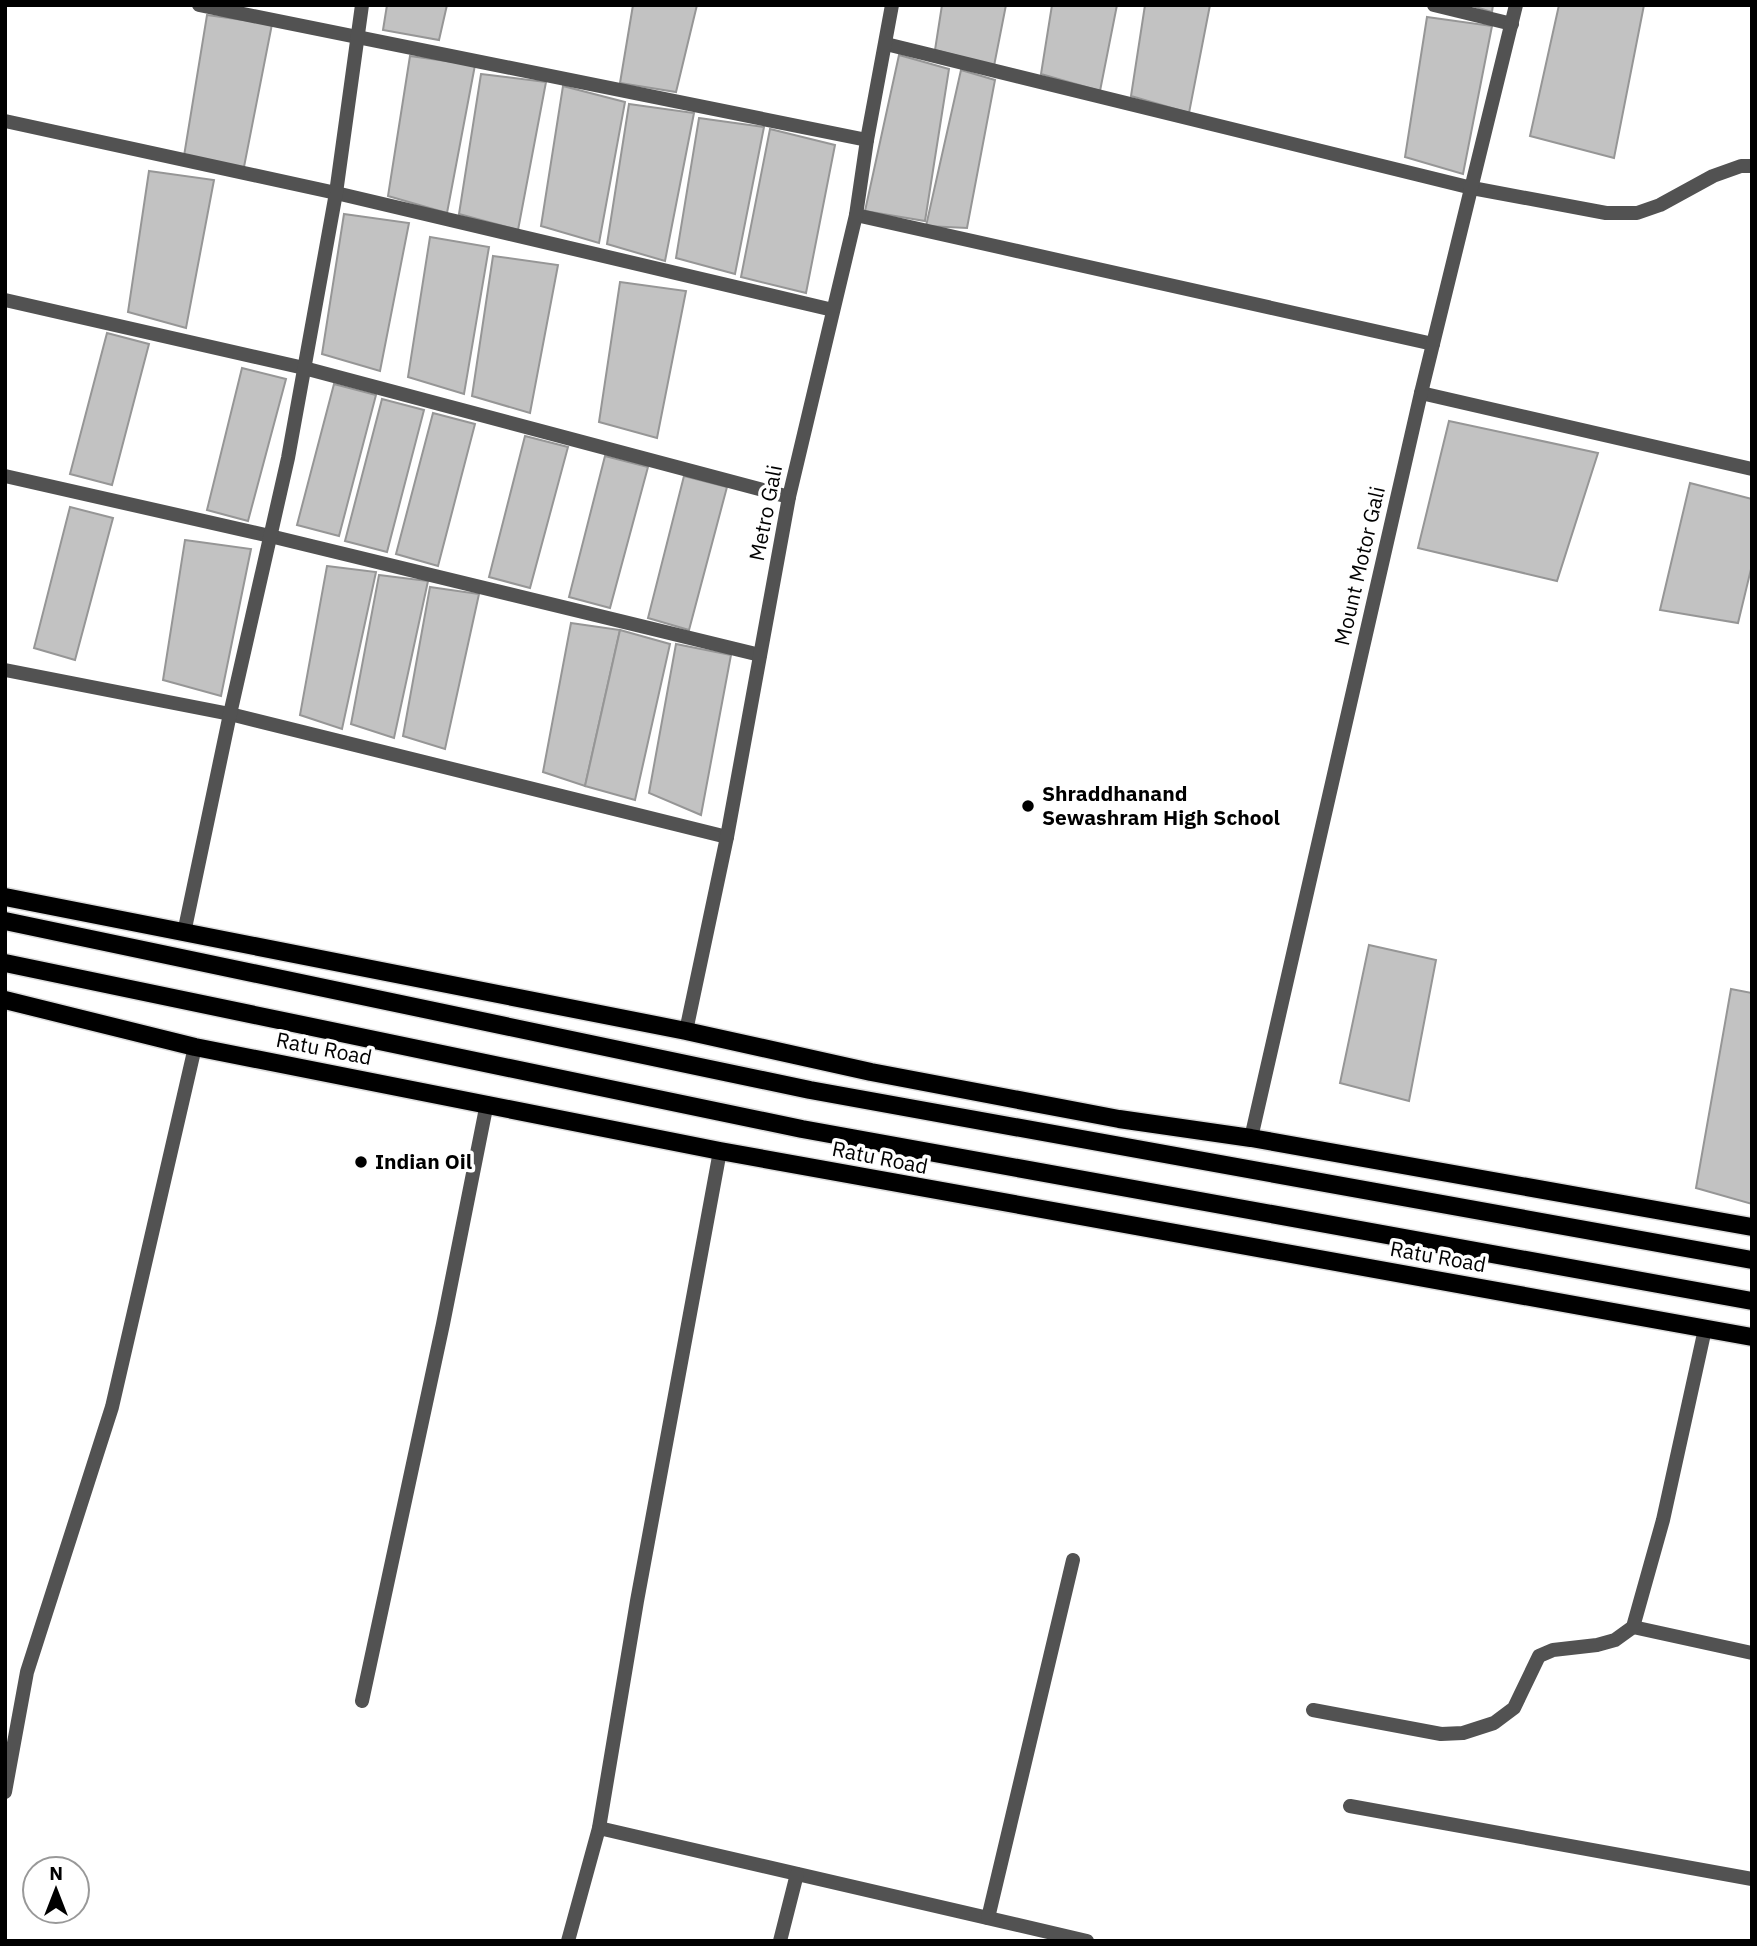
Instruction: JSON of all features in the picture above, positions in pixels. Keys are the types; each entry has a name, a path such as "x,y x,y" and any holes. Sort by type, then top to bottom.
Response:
{"main road":[{"path":"5,897 686,1031 871,1072 1119,1119 1251,1138 1752,1227"},
{"path":"5,921 810,1090 1752,1260"},
{"path":"5,963 802,1129 1752,1301"},
{"name":"Ratu Road","path":"5,1000 195,1047 720,1151 1752,1337"}],"street":[{"path":"199,5 867,140"},
{"path":"184,933 288,458 336,193 362,5"},
{"name":"Metro Gali","path":"686,1031 727,836 789,497 856,215 892,5"},
{"path":"1434,5 1512,24"},
{"name":"Mount Motor Gali","path":"1251,1138 1421,393 1516,5"},
{"path":"886,44 1472,188 1605,213 1637,213 1660,205 1713,176 1741,166 1752,166"},
{"path":"5,121 336,193 833,310"},
{"path":"856,215 1433,344"},
{"path":"5,300 304,368 789,497"},
{"path":"1421,393 1752,469"},
{"path":"5,476 270,536 760,655"},
{"path":"5,670 230,714 727,836"},
{"path":"5,1793 27,1672 112,1407 195,1047"},
{"path":"362,1701 443,1324 487,1103"},
{"path":"568,1941 598,1828 720,1151"},
{"path":"1313,1710 1441,1734 1463,1733 1494,1723 1514,1708 1539,1656 1553,1650 1615,1640 1633,1627 1663,1520 1705,1329"},
{"path":"988,1918 1073,1560"},
{"path":"1633,1627 1752,1653"},
{"path":"1350,1806 1752,1879"},
{"path":"598,1828 1087,1941"},
{"path":"780,1941 797,1874"}],"building":[{"path":"387,5 447,5 439,40 383,30"},
{"path":"633,5 697,5 676,92 620,83"},
{"path":"942,5 1006,5 994,66 935,50"},
{"path":"1052,5 1117,5 1100,91 1041,74"},
{"path":"1145,5 1210,5 1189,113 1131,96"},
{"path":"1469,5 1493,5 1492,12"},
{"path":"1559,5 1644,5 1614,158 1530,136"},
{"path":"207,15 272,24 243,172 184,156"},
{"path":"1427,17 1492,26 1463,174 1405,157"},
{"path":"899,55 949,69 925,221 865,211"},
{"path":"410,56 475,65 447,213 388,196"},
{"path":"961,70 995,80 967,228 926,226"},
{"path":"481,74 546,82 518,230 459,214"},
{"path":"563,86 625,102 599,243 541,226"},
{"path":"629,104 694,113 665,261 607,244"},
{"path":"699,118 764,127 735,274 676,258"},
{"path":"770,129 835,145 806,293 741,277"},
{"path":"149,171 214,180 186,328 128,312"},
{"path":"344,214 409,223 380,371 322,354"},
{"path":"430,237 489,247 464,394 408,377"},
{"path":"493,256 558,265 530,413 472,396"},
{"path":"620,282 686,291 657,438 599,422"},
{"path":"107,333 149,344 112,485 70,474"},
{"path":"242,368 286,379 248,521 207,510"},
{"path":"334,384 376,395 339,536 297,525"},
{"path":"382,399 424,410 387,552 345,541"},
{"path":"433,413 475,424 438,566 396,554"},
{"path":"1449,421 1598,453 1557,581 1418,548"},
{"path":"525,436 568,447 530,588 489,577"},
{"path":"605,456 648,467 610,608 569,597"},
{"path":"684,476 727,487 689,630 648,618"},
{"path":"1690,483 1752,499 1752,565 1738,623 1660,610"},
{"path":"70,507 113,518 75,660 34,648"},
{"path":"185,540 251,549 221,696 163,680"},
{"path":"327,566 376,572 342,729 300,715"},
{"path":"379,575 428,581 394,738 351,724"},
{"path":"430,587 479,594 445,749 403,736"},
{"path":"571,623 620,630 585,786 543,772"},
{"path":"620,630 670,644 635,800 585,786"},
{"path":"676,644 731,655 701,815 649,793"},
{"path":"1369,945 1436,960 1409,1101 1340,1083"},
{"path":"1731,989 1752,993 1752,1204 1696,1188"}],"place":[{"name":"Shraddhanand Sewashram High School","path":"1028,806"},
{"name":"Indian Oil","path":"361,1162"}]}
